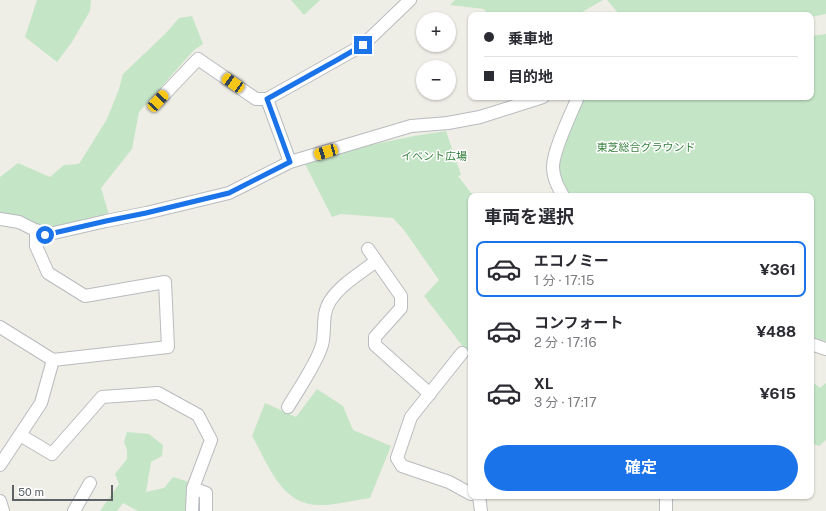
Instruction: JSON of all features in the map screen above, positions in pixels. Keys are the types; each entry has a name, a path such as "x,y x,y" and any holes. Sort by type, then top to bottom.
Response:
{"street":[{"path":"158,101 198,59 256,99 267,99 363,45 410,0"},
{"path":"267,99 290,162"},
{"path":"0,219 19,222 45,235 146,213 229,193 290,162 411,126 448,123 480,117 534,100"},
{"path":"562,193 554,178 553,166 557,149 577,100"},
{"path":"0,327 53,360 168,347 165,282 85,296 48,273 36,246 36,230"},
{"path":"368,249 401,296 402,302 401,308 375,337 375,345 430,394"},
{"path":"288,407 322,346 324,336 323,318 330,300 339,289 376,261"},
{"path":"814,345 826,349"},
{"path":"462,353 411,417 397,458 402,466 449,482 468,494"},
{"path":"0,465 41,403 53,360"},
{"path":"20,435 52,454 102,396 158,393 198,415 211,440 194,488 192,511"},
{"path":"74,511 90,483"},
{"path":"194,488 206,493 206,511"},
{"path":"666,499 666,511"},
{"path":"0,501 3,511"}],"green space":[{"path":"37,0 91,0 90,11 72,42 57,62 25,37"},
{"path":"291,0 320,0 304,15"},
{"path":"455,0 603,0 582,12 486,12 484,9 450,5"},
{"path":"607,0 826,0 826,14 814,16 814,12 617,12"},
{"path":"192,16 203,44 194,50 139,112 132,149 101,188 109,215 50,230 20,218 0,215 0,177 18,163 50,177 64,165 79,164 107,119 119,89 123,74 166,33 179,18"},
{"name":"東芝総合グラウンド","path":"826,34 826,341 814,338 814,193 566,193 557,173 558,157 583,100 814,100 814,36"},
{"name":"イベント広場","path":"446,131 461,175 458,176 471,193 468,193 468,352 424,296 439,280 404,230 393,218 341,214 332,217 305,164 361,147"},
{"path":"814,383 820,388 826,383 826,440 819,446 814,444"},
{"path":"317,389 343,406 353,430 391,446 370,498 337,504 318,505 305,503 294,498 277,480 252,436 265,403 296,417"},
{"path":"127,432 149,434 163,445 162,456 151,462 146,492 164,488 173,477 189,482 188,511 138,511 123,503 117,511 100,511 119,484 115,474 127,459 127,450 124,442"}],"route":[{"path":"45,235 229,193 290,162 267,99 363,45"}]}
